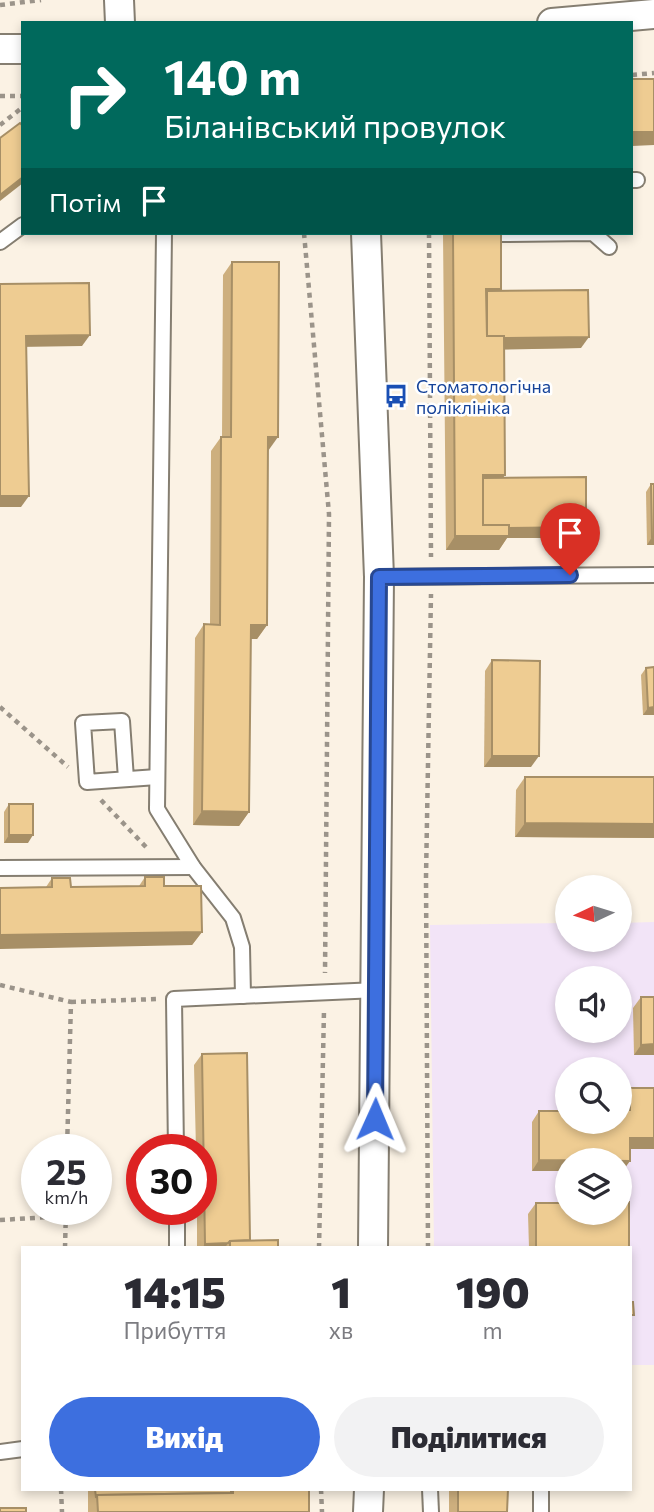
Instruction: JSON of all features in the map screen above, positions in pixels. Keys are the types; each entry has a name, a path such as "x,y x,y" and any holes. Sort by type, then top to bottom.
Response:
{"street":[{"path":"119,0 120,21"},
{"path":"572,21 654,13"},
{"path":"0,49 21,49"},
{"path":"366,235 379,577 373,1246"},
{"path":"368,1512 369,1491"}],"lane":[{"path":"0,242 21,226"},
{"path":"164,235 157,809 192,867 233,918 242,947 243,996"},
{"path":"595,235 609,247"},
{"path":"379,577 654,575"},
{"path":"126,779 122,721 83,723 87,782 157,777"},
{"path":"0,868 192,867"},
{"path":"176,1134 174,999 377,990"},
{"path":"177,1225 177,1246"},
{"path":"0,1452 21,1449"},
{"path":"430,1491 431,1512"},
{"path":"541,1491 541,1512"}],"path":[{"path":"0,5 41,0"},
{"path":"633,75 654,73"},
{"path":"0,96 21,96"},
{"path":"0,125 21,109"},
{"path":"304,235 329,514 325,993 319,1246"},
{"path":"428,1246 426,877 432,576 429,235"},
{"path":"0,707 72,771"},
{"path":"97,796 165,867"},
{"path":"0,985 71,1002 174,999"},
{"path":"67,1134 71,1002"},
{"path":"0,1220 21,1219"},
{"path":"65,1246 66,1225"},
{"path":"61,1491 62,1512"},
{"path":"321,1491 322,1512"}],"shaded area":[{"path":"654,922 654,1365 632,1365 632,1246 434,1246 430,925 555,923 555,952 632,952 632,923"}],"building":[{"path":"633,79 654,79 654,132 633,132"},
{"path":"21,124 21,179 0,195 0,138"},
{"path":"453,235 501,235 501,289 486,289 487,336 504,336 505,475 483,475 483,525 509,525 509,536 455,536"},
{"path":"232,262 279,262 278,437 268,437 267,625 251,625 249,812 202,811 204,624 220,625 221,437 231,437"},
{"path":"89,283 90,335 26,336 29,496 0,496 0,284"},
{"path":"588,290 589,337 487,336 487,291"},
{"path":"586,477 586,527 509,528 509,525 483,525 483,478"},
{"path":"651,484 654,484 654,537 652,537"},
{"path":"492,660 540,661 539,756 492,756"},
{"path":"654,667 654,707 648,708 646,668"},
{"path":"525,777 654,777 654,824 525,823"},
{"path":"9,804 33,804 33,835 9,835"},
{"path":"145,877 164,877 164,886 201,886 202,932 0,935 0,888 52,887 52,878 70,878 71,887 145,886"},
{"path":"641,997 654,997 654,1044 641,1045"},
{"path":"247,1053 250,1240 205,1244 205,1225 217,1225 217,1134 203,1134 202,1054"},
{"path":"632,1088 654,1088 654,1138 630,1138 630,1148 555,1148 555,1160 539,1160 539,1111 555,1111 555,1134 632,1134"},
{"path":"536,1203 555,1203 555,1225 629,1225 629,1246 536,1246"},
{"path":"278,1240 278,1246 230,1246 230,1241"},
{"path":"95,1491 231,1491 97,1495 96,1498"},
{"path":"309,1491 309,1512 98,1512 97,1495"},
{"path":"458,1491 508,1491 507,1512 458,1512"},
{"path":"0,1508 26,1508 26,1512 0,1512"}],"place":[{"name":"Стоматологічна поліклініка","path":"396,396"}],"route":[{"path":"375,1119 379,577 570,575"}]}
